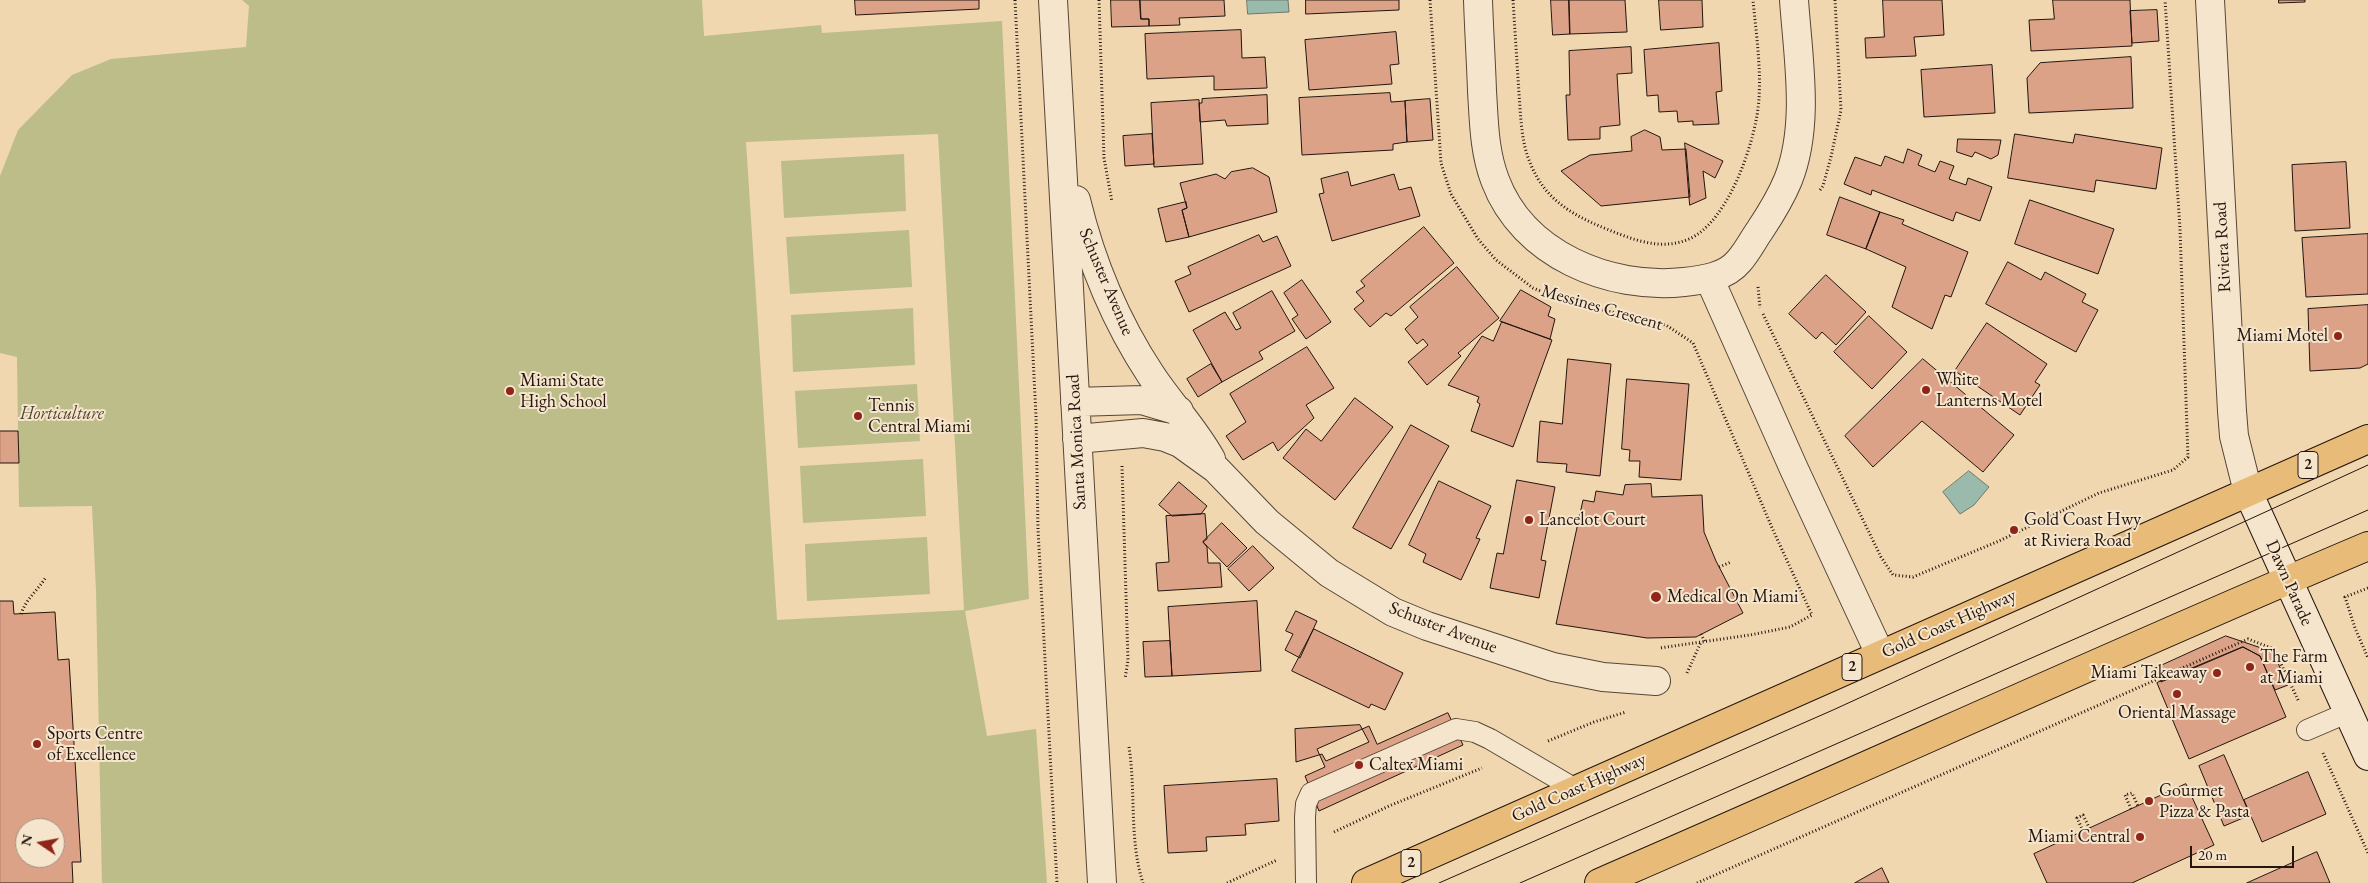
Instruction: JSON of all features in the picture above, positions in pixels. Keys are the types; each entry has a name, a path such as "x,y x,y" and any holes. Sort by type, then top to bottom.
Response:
{"highway":[{"name":"Gold Coast Highway","path":"1366,883 2368,439"},
{"path":"1599,883 1806,794 2134,646 2368,546"}],"street":[{"name":"Santa Monica Road","path":"1053,0 1102,883"},
{"name":"Messines Crescent","path":"1478,0 1485,146 1495,182 1515,216 1539,241 1565,259 1600,274 1633,282 1672,284 1710,280 1739,263 1765,223 1788,180 1797,142 1801,98 1794,0"},
{"name":"Riviera Road","path":"2210,0 2232,411 2234,436 2248,492"},
{"name":"Schuster Avenue","path":"1061,142 1084,233 1105,289 1137,352 1152,376 1197,434 1216,469"},
{"path":"1710,280 1794,469 1880,654"},
{"path":"1075,402 1142,400 1178,411"},
{"name":"Schuster Avenue","path":"1077,439 1143,434 1165,436 1180,443 1216,469 1267,522 1328,573 1393,612 1427,626 1553,666 1603,676 1656,682"},
{"name":"Dawn Parade","path":"2248,492 2368,756"}],"lane":[{"path":"2307,730 2348,712"},
{"path":"1306,883 1307,845 1305,817 1306,804 1311,793 1456,729 1475,732 1576,790"}],"path":[{"path":"1014,0 1036,416 1039,548 1057,883"},
{"path":"1099,0 1104,158 1113,207"},
{"name":"Messines Crescent","path":"1430,0 1441,163 1451,194 1478,239 1496,260 1533,288 1566,301 1666,325 1693,343 1773,530 1812,615 1790,627 1703,642"},
{"path":"1513,0 1522,130 1530,163 1543,189 1562,207 1589,222 1630,239 1662,244 1691,238 1712,220 1730,195 1746,160 1759,99 1753,0"},
{"path":"1814,195 1823,186 1841,110 1835,0"},
{"path":"1758,286 1759,306 1881,557 1893,575 1913,577 1999,541 2099,493 2173,470 2188,458 2180,229 2165,0"},
{"path":"1122,458 1128,660 1123,689"},
{"path":"1719,567 1731,562"},
{"path":"22,614 25,602 38,589 46,577"},
{"path":"2368,588 2345,597 2355,628 2368,658"},
{"path":"1685,679 1703,642 1701,634"},
{"path":"1697,883 2245,640"},
{"path":"1655,648 1703,642"},
{"path":"1227,883 1389,806 1594,722 1631,711"},
{"path":"1128,744 1132,768 1138,866 1143,883"},
{"path":"2131,809 2125,795 2132,793 2138,806"},
{"path":"2083,832 2077,818 2083,815 2090,829"}],"green space":[{"name":"Miami State High School","path":"242,0 702,0 704,36 821,25 822,33 1002,21 1029,599 965,611 987,736 1036,729 1047,883 102,883 96,591 92,506 19,507 17,357 0,353 0,176 18,130 72,75 111,59 246,47 249,6","holes":["938,134 964,610 777,620 746,142"]},
{"path":"904,154 906,211 784,218 781,161"},
{"path":"909,230 912,287 790,294 786,237"},
{"path":"913,308 915,365 793,372 791,315"},
{"name":"Tennis Central Miami","path":"917,384 920,441 798,448 795,391"},
{"path":"923,459 926,516 803,523 800,466"},
{"path":"927,537 930,594 807,601 805,544"}],"shaded area":[{"path":"1247,0 1288,0 1289,12 1248,14"},
{"path":"1969,471 1989,487 1974,505 1960,514 1943,492"}],"building":[{"path":"855,0 979,0 979,9 856,15"},
{"path":"1111,0 1140,0 1141,19 1149,19 1149,26 1112,27"},
{"path":"1140,0 1224,0 1225,16 1179,18 1180,25 1149,26 1149,19 1141,19"},
{"path":"1306,0 1399,0 1399,10 1306,14"},
{"path":"1551,0 1569,0 1570,34 1553,35"},
{"path":"1569,0 1625,0 1627,32 1570,34"},
{"path":"1659,0 1702,0 1703,27 1661,30"},
{"path":"1883,0 1942,0 1944,35 1914,37 1916,56 1866,58 1865,38 1884,37"},
{"path":"2053,0 2130,0 2132,46 2031,51 2029,20 2054,19"},
{"path":"2279,0 2305,0 2305,2 2279,3"},
{"path":"2157,10 2159,41 2132,43 2130,11"},
{"path":"1241,30 1242,58 1265,57 1267,88 1214,90 1214,76 1147,79 1145,34"},
{"path":"1396,32 1399,64 1390,65 1392,84 1309,90 1305,40"},
{"path":"1719,43 1722,91 1716,92 1719,124 1693,125 1693,121 1678,122 1677,111 1659,112 1658,95 1647,96 1644,50"},
{"path":"1631,47 1632,73 1617,74 1620,125 1600,127 1600,139 1568,140 1566,95 1570,95 1569,51"},
{"path":"2131,57 2133,108 2029,113 2027,78 2040,63"},
{"path":"1992,65 1995,113 1924,117 1921,70"},
{"path":"1390,93 1391,102 1405,101 1407,142 1393,144 1393,150 1302,155 1299,98"},
{"path":"1267,95 1268,124 1227,126 1225,120 1200,122 1199,103 1202,103 1202,99"},
{"path":"1430,99 1433,140 1407,142 1405,101"},
{"path":"1199,100 1203,164 1154,167 1151,103"},
{"path":"1645,130 1660,137 1662,150 1686,149 1690,197 1601,206 1561,171 1590,155 1632,151 1631,137"},
{"path":"1152,134 1154,164 1125,166 1123,136"},
{"path":"2015,134 2073,143 2075,134 2162,148 2156,189 2096,180 2094,192 2008,178"},
{"path":"1958,139 2001,140 1998,155 1991,159 1975,152 1972,157 1957,152"},
{"path":"1685,143 1723,161 1715,178 1703,171 1706,198 1690,205"},
{"path":"1908,149 1922,155 1918,165 1935,172 1940,161 1954,166 1949,179 1966,185 1968,178 1992,187 1980,221 1956,212 1953,221 1872,190 1871,195 1844,184 1855,157 1881,166 1885,156 1903,163"},
{"path":"2346,162 2350,228 2295,231 2292,165"},
{"path":"1253,168 1269,177 1277,212 1189,237 1182,210 1187,208 1180,183 1216,174 1225,179 1231,172"},
{"path":"1348,172 1351,186 1394,174 1399,190 1411,187 1420,216 1332,241 1319,194 1324,193 1321,179"},
{"path":"1840,197 1880,212 1866,249 1827,235"},
{"path":"2030,200 2114,229 2098,274 2015,244"},
{"path":"1186,202 1187,208 1182,210 1189,237 1166,242 1158,209"},
{"path":"1880,212 1904,220 1902,224 1968,252 1951,297 1945,295 1932,329 1892,307 1906,267 1866,249"},
{"path":"1424,227 1454,263 1391,316 1386,313 1370,327 1354,309 1364,301 1356,292 1365,286 1361,281"},
{"path":"2368,234 2368,294 2306,297 2302,238"},
{"path":"1259,235 1263,242 1277,236 1291,266 1189,312 1175,281 1191,274 1188,267"},
{"path":"2008,262 2041,280 2045,272 2086,294 2082,302 2098,310 2076,352 1986,304"},
{"path":"1457,267 1499,318 1458,353 1461,356 1427,385 1408,362 1428,345 1423,339 1417,344 1405,329 1418,317 1410,307"},
{"path":"1826,275 1866,312 1836,345 1822,332 1816,339 1789,314"},
{"path":"1302,280 1331,322 1306,339 1292,319 1298,315 1284,293"},
{"path":"1521,290 1551,307 1548,316 1555,319 1550,339 1500,321"},
{"path":"1272,291 1295,331 1259,352 1263,359 1222,382 1193,330 1225,312 1236,330 1241,328 1233,313"},
{"name":"Miami Motel","path":"2368,305 2368,364 2360,368 2310,371 2308,309"},
{"path":"1869,316 1907,352 1872,389 1834,352"},
{"path":"1502,322 1552,340 1513,447 1471,431 1480,404 1477,402 1479,397 1448,385 1482,336 1493,341"},
{"path":"1987,323 2047,364 2035,382 2040,385 2020,415 1955,371"},
{"path":"1307,347 1334,388 1306,405 1314,418 1278,451 1273,442 1243,460 1226,436 1246,422 1230,394"},
{"path":"1568,359 1611,364 1600,476 1566,472 1567,464 1537,462 1540,421 1562,424"},
{"name":"White Lanterns Motel","path":"1923,359 2014,435 1983,472 1922,421 1873,467 1845,436"},
{"path":"1211,364 1222,382 1198,397 1187,379"},
{"path":"1627,379 1689,384 1681,480 1639,477 1640,461 1629,461 1630,450 1622,449"},
{"path":"1355,398 1393,427 1335,500 1283,458 1306,429 1321,441"},
{"path":"1411,425 1449,446 1391,549 1353,528"},
{"path":"0,431 18,431 19,463 0,463"},
{"name":"Lancelot Court","path":"1517,480 1555,487 1541,560 1546,561 1539,598 1490,588 1497,553 1503,554"},
{"path":"1439,481 1491,506 1476,538 1480,539 1461,580 1423,562 1426,554 1409,545"},
{"path":"1179,482 1207,506 1201,514 1172,516 1159,505"},
{"path":"1651,484 1652,497 1702,495 1704,532 1716,561 1743,613 1696,637 1647,638 1556,624 1583,500 1594,502 1596,491 1623,495 1625,485"},
{"path":"1205,514 1207,539 1203,542 1207,547 1208,563 1220,563 1222,587 1158,591 1156,563 1169,562 1166,516"},
{"path":"1222,523 1247,548 1227,567 1203,542"},
{"path":"1253,546 1274,568 1249,591 1228,569"},
{"name":"Sports Centre of Excellence","path":"0,601 13,601 14,614 55,612 58,660 69,659 81,862 72,862 73,883 0,883"},
{"path":"1257,601 1261,671 1172,676 1168,607"},
{"path":"1296,611 1317,621 1300,658 1285,650 1293,634 1286,631"},
{"path":"1314,629 1403,673 1385,710 1371,704 1369,708 1292,671"},
{"path":"2226,636 2273,652 2288,685 2275,690 2260,656 2243,647 2161,682 2154,669"},
{"path":"1170,641 1172,676 1145,677 1143,642"},
{"path":"2243,647 2260,656 2286,717 2189,759 2157,683"},
{"path":"1448,713 1463,745 1319,811 1305,776 1325,767 1317,749 1369,726 1377,744"},
{"path":"1360,725 1369,742 1326,761 1322,754 1296,762 1295,729"},
{"path":"2224,755 2250,815 2224,826 2199,766"},
{"path":"2308,772 2326,814 2262,842 2244,800"},
{"path":"1277,779 1279,821 1245,824 1246,835 1206,837 1207,851 1168,853 1164,786"},
{"name":"Miami Central","path":"2186,784 2214,845 2132,883 2047,883 2034,854"},
{"path":"2317,852 2330,883 2247,883"},
{"path":"1882,868 1889,883 1855,883"}],"tram line":[{"path":"1439,883 1833,710 2368,465"},
{"path":"1520,883 2368,510"}],"place":[{"name":"Miami Motel","path":"2338,336"},
{"name":"White Lanterns Motel","path":"1926,390"},
{"name":"Miami State High School","path":"510,391"},
{"name":"Tennis Central Miami","path":"858,416"},
{"name":"Lancelot Court","path":"1529,520"},
{"name":"Gold Coast Hwy at Riviera Road","path":"2014,530"},
{"name":"Medical On Miami","path":"1656,597"},
{"name":"The Farm at Miami","path":"2250,667"},
{"name":"Miami Takeaway","path":"2217,673"},
{"name":"Oriental Massage","path":"2177,694"},
{"name":"Sports Centre of Excellence","path":"37,744"},
{"name":"Caltex Miami","path":"1359,765"},
{"name":"Gourmet Pizza & Pasta","path":"2149,801"},
{"name":"Miami Central","path":"2140,837"}],"park label":[{"name":"Horticulture","path":"62,414"}]}
